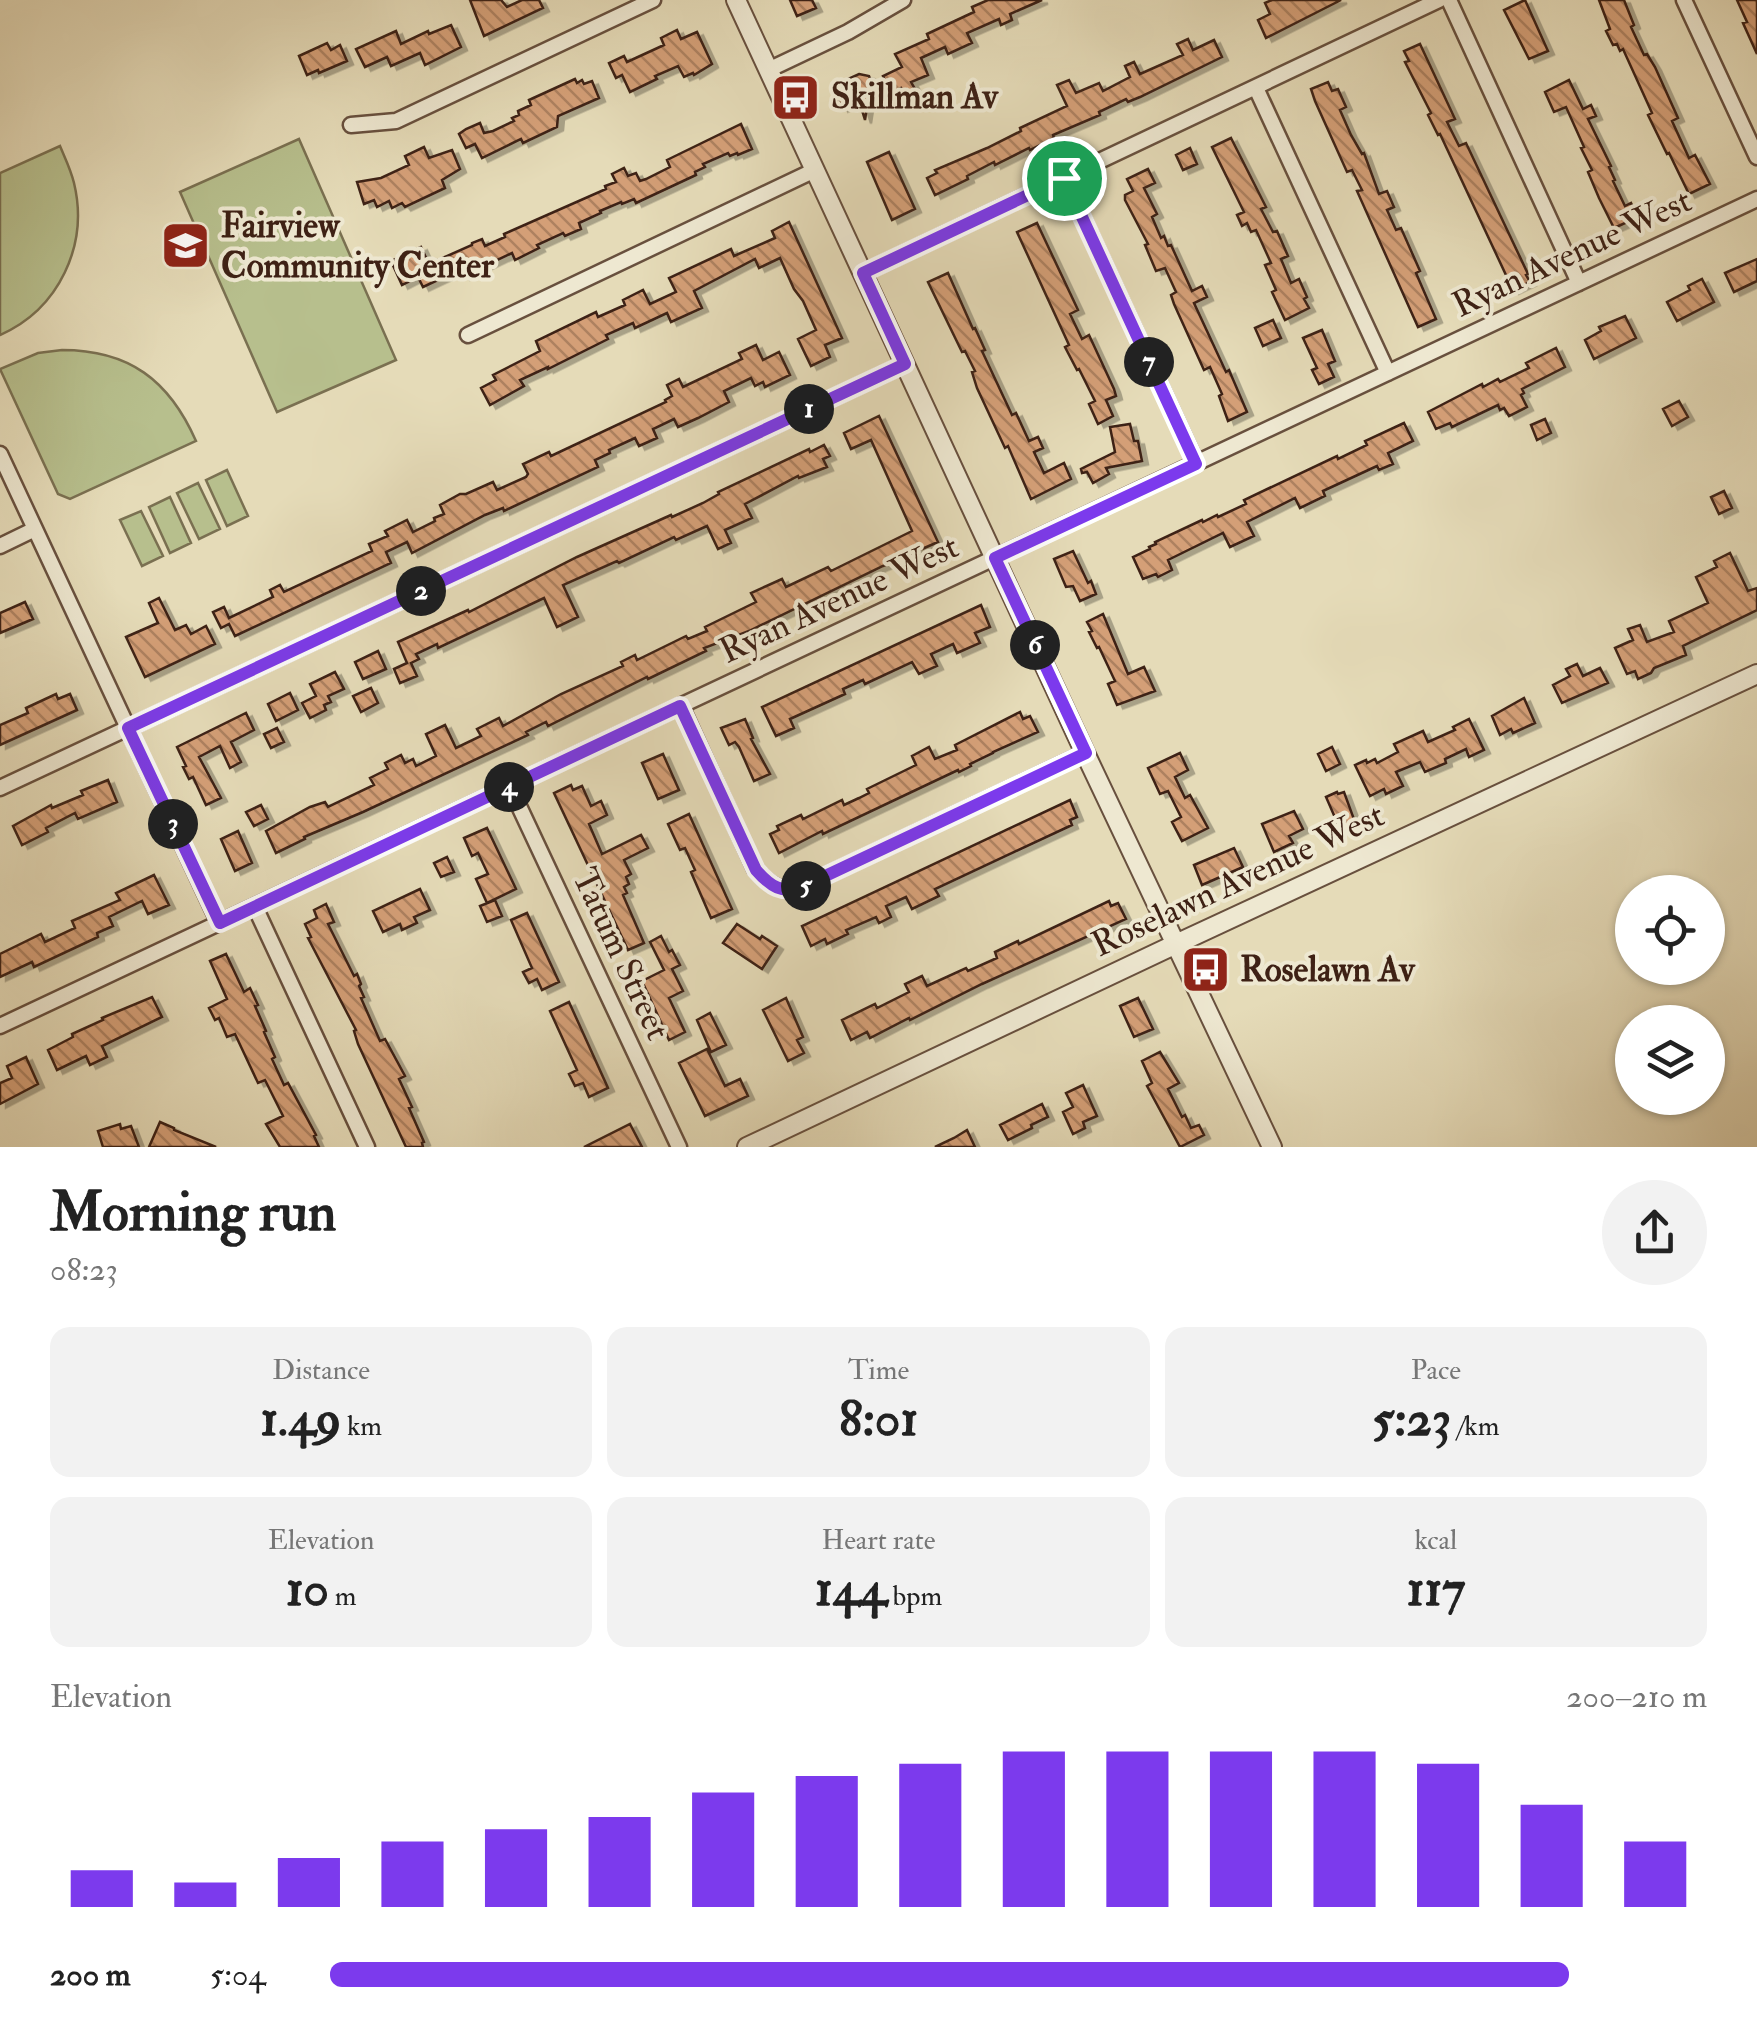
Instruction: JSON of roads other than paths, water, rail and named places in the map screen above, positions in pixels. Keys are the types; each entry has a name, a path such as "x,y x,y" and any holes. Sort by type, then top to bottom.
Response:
{"street":[{"path":"351,125 396,121 654,0"},
{"path":"736,0 1272,1147"},
{"path":"768,70 904,0"},
{"path":"863,273 1440,0"},
{"path":"1449,0 1579,283"},
{"path":"1684,0 1757,157"},
{"path":"1256,88 1388,372"},
{"path":"468,335 815,170"},
{"path":"1064,178 1196,464"},
{"name":"Ryan Avenue West","path":"0,1026 1757,199"},
{"path":"0,788 905,364"},
{"path":"0,454 220,923"},
{"path":"0,546 35,529"},
{"name":"Roselawn Avenue West","path":"747,1147 1757,674"},
{"path":"680,706 756,870 772,887 782,890 804,886 1086,753"},
{"name":"Tatum Street","path":"510,787 679,1147"},
{"path":"254,907 367,1147"}],"place":[{"name":"Skillman Av","path":"796,97"},
{"name":"Fairview Community Center","path":"186,246"},
{"name":"Roselawn Av","path":"1205,970"}]}
